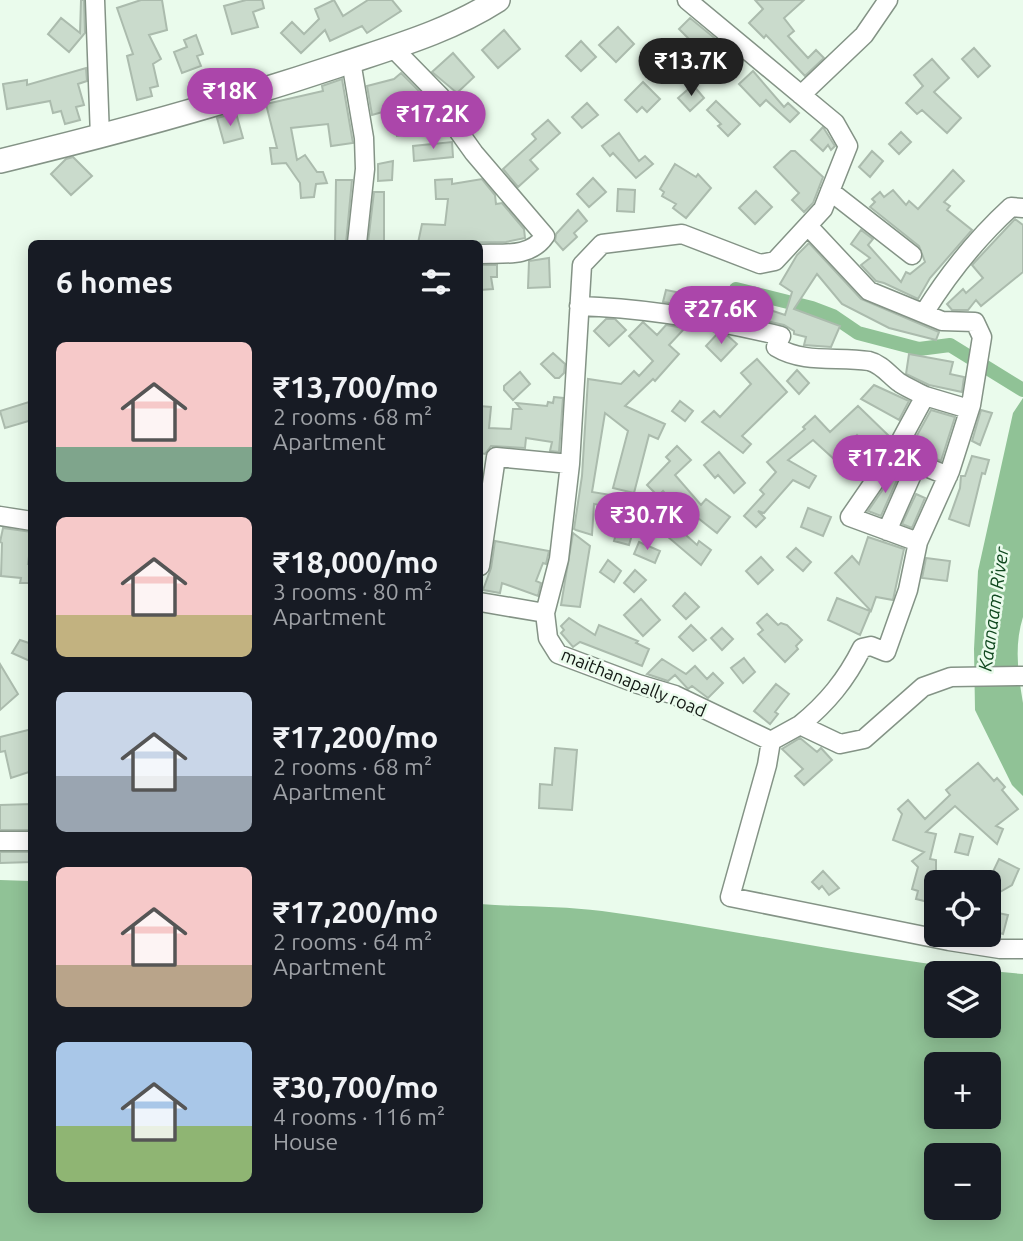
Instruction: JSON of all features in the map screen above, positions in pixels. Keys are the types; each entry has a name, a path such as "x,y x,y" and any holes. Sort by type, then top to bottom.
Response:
{"main road":[{"path":"0,161 100,137 393,48 466,20 498,0"}],"street":[{"path":"95,0 100,137"},
{"path":"483,603 545,613 559,559 570,464 583,265 602,244 682,234 760,264 775,261 823,209 848,146 835,123 687,0"},
{"path":"801,95 864,35 888,0"},
{"path":"393,48 440,96 454,125 474,153 545,236 540,243 525,252 483,254"},
{"path":"351,61 364,138 365,169 357,240"},
{"path":"830,191 912,255"},
{"path":"923,313 979,236 1012,207 1023,208"},
{"path":"807,226 869,291 943,321 975,322 982,337 981,351 971,405 948,475 918,542 908,590 886,652 871,646 862,648 849,673 825,704 800,725 771,741 767,765 730,897 949,941 1000,949 1023,949"},
{"path":"579,306 622,307 706,319 781,336 776,347 783,352 814,359 870,362 901,384 925,396 962,407 971,405"},
{"path":"918,542 850,517 894,453 925,396"},
{"path":"894,453 948,475"},
{"path":"483,546 496,457 570,464"},
{"path":"887,531 917,463"},
{"path":"0,516 28,520"},
{"name":"maithanapally road","path":"545,613 548,638 558,654 675,695 771,741"},
{"path":"800,725 840,744 864,739 923,687 951,677 1023,676"},
{"path":"0,841 28,841"}],"water":[{"name":"Kaanaam River","path":"1023,398 1023,617 1018,670 1023,703 1023,796 1012,785 975,710 974,649 978,571 1013,413"},
{"path":"0,880 28,881 28,1213 483,1213 483,904 602,911 924,963 924,1038 1001,1038 1001,972 1023,974 1023,1241 0,1241"}],"building":[{"path":"81,0 84,0 85,33 69,52 48,34 61,18 80,33"},
{"path":"141,0 162,0 167,30 149,35 161,59 153,64 158,86 150,88 152,96 137,100 127,56 133,54 117,8"},
{"path":"246,0 262,0 264,8 253,12 258,27 232,34 224,6"},
{"path":"334,0 343,16 368,0 392,0 401,11 367,33 362,26 330,41 325,30 301,53 281,33 292,22 304,34 319,19 315,9"},
{"path":"755,0 804,0 784,18 794,31 788,36 808,58 816,50 824,58 805,76 766,35 764,38 749,23 763,9"},
{"path":"690,18 728,49 713,63 679,29"},
{"path":"618,27 634,44 616,62 599,45"},
{"path":"504,30 520,49 498,68 482,50"},
{"path":"196,35 203,54 197,56 201,66 182,73 174,52 187,47 184,40"},
{"path":"581,41 596,57 581,71 566,56"},
{"path":"974,48 990,66 978,77 962,59"},
{"path":"453,53 474,77 457,93 432,72"},
{"path":"932,59 949,78 934,92 961,118 947,133 922,110 917,114 906,103 923,86 914,75"},
{"path":"86,68 87,81 78,84 84,105 76,107 80,120 65,124 61,111 53,113 50,101 7,109 3,84 27,80 27,85"},
{"path":"753,71 784,107 788,103 799,113 790,122 766,100 760,106 739,84"},
{"path":"401,73 430,102 417,114 420,133 397,136 393,109 372,115 367,86 394,79"},
{"path":"342,79 353,143 331,146 328,124 291,128 297,160 305,155 317,172 323,172 327,183 316,184 314,197 301,198 300,183 286,163 272,164 270,148 277,148 266,104 323,91 322,86"},
{"path":"643,82 660,99 647,112 642,107 637,112 625,100"},
{"path":"693,85 704,98 690,111 678,98"},
{"path":"471,101 483,116 470,128 460,110"},
{"path":"716,101 740,124 728,136 707,110"},
{"path":"587,103 598,115 582,128 572,117"},
{"path":"236,113 243,138 224,143 217,118"},
{"path":"548,120 560,133 530,160 538,169 518,187 503,169 536,139 532,134"},
{"path":"823,127 835,146 831,150 828,145 823,151 811,140"},
{"path":"901,132 911,142 899,154 889,144"},
{"path":"619,133 639,161 645,156 653,164 636,178 613,153 610,156 602,146"},
{"path":"452,142 453,157 414,161 413,146"},
{"path":"791,151 795,151 823,177 813,203 804,212 792,200 799,193 774,167"},
{"path":"872,151 883,161 870,177 859,167"},
{"path":"73,157 92,176 71,195 51,174 66,159"},
{"path":"393,161 392,180 378,181 378,164"},
{"path":"675,164 696,177 698,174 711,188 686,218 673,208 676,204 662,196 664,192 660,189"},
{"path":"953,170 964,181 944,202 950,206 947,210 972,230 930,278 918,299 876,281 861,265 870,258 851,244 861,230 873,239 868,245 901,282 906,272 910,274 925,262 919,246 870,207 875,202 872,199 880,192 884,197 893,190 906,205 909,201 918,209"},
{"path":"593,178 606,192 589,207 577,194"},
{"path":"452,179 452,184 482,179 495,195 496,204 502,203 524,229 525,238 506,242 419,240 422,224 445,225 448,199 436,199 435,180"},
{"path":"336,180 352,180 346,240 335,240"},
{"path":"618,189 635,190 634,212 617,211"},
{"path":"756,191 772,207 755,224 739,208"},
{"path":"374,192 384,192 384,240 368,240"},
{"path":"578,210 587,221 574,233 577,237 563,250 555,241 556,234"},
{"path":"1015,219 1023,225 1023,272 981,306 976,300 968,310 952,310 947,304 963,289 966,293 983,278 972,265"},
{"path":"809,243 861,299 939,332 936,340 889,328 842,304 817,274 794,309 840,326 831,347 804,345 806,337 794,334 794,331 784,325 748,317 752,304 785,315 792,292 780,284 797,255"},
{"path":"549,258 550,287 528,288 529,261"},
{"path":"483,265 497,265 497,277 491,277 493,289 483,290"},
{"path":"666,290 686,294 683,305 663,302"},
{"path":"606,319 615,319 626,330 609,346 594,331"},
{"path":"643,322 657,335 666,325 685,328 669,345 679,354 655,381 653,379 625,406 665,424 658,439 649,435 634,493 613,488 628,431 605,413 592,492 617,496 615,508 594,504 592,535 574,529 582,476 588,379 621,384 634,371 639,376 653,361 629,336"},
{"path":"717,334 728,336 737,344 721,361 706,346"},
{"path":"553,353 565,364 564,373 559,378 555,378 541,364"},
{"path":"909,354 953,362 950,374 964,377 962,392 929,385 906,374"},
{"path":"757,359 787,392 742,436 751,444 743,453 702,422 714,411 720,417 751,384 741,373"},
{"path":"797,370 809,383 799,394 787,381"},
{"path":"520,372 530,384 513,400 504,390 504,386"},
{"path":"874,385 909,401 899,420 861,399"},
{"path":"554,397 563,398 559,452 550,451 552,442 526,438 525,448 491,446 483,454 483,406 491,407 489,428 511,429 513,409 521,409 516,403 547,406 548,402 553,403"},
{"path":"680,401 693,411 685,421 672,411"},
{"path":"28,402 28,421 5,428 0,411"},
{"path":"858,406 890,437 875,454 857,435 834,459 813,440 788,460 816,476 809,488 793,480 764,513 758,511 765,518 756,527 744,516 764,494 760,490 776,472 767,462 805,429 803,427 815,416 830,432"},
{"path":"931,410 955,417 941,461 910,448"},
{"path":"981,410 992,413 980,445 972,441"},
{"path":"677,446 691,460 675,475 701,505 706,499 730,517 717,533 684,507 680,510 663,491 658,496 647,485 670,461 666,457"},
{"path":"719,452 745,483 734,493 718,475 715,478 704,465"},
{"path":"972,456 989,460 985,474 982,473 969,526 949,519 960,488 961,476 965,476"},
{"path":"899,466 902,469 881,516 868,511"},
{"path":"916,494 925,498 912,528 902,524"},
{"path":"808,508 831,517 823,536 801,527"},
{"path":"621,517 636,521 629,545 614,541"},
{"path":"677,527 697,545 699,541 711,550 701,565 668,537"},
{"path":"3,528 28,531 28,583 20,583 21,578 1,576 0,542"},
{"path":"573,533 590,546 580,607 561,605"},
{"path":"868,537 904,549 893,600 876,597 871,611 835,573 852,556 859,564"},
{"path":"495,541 549,551 546,564 543,563 536,581 541,583 538,596 502,583 500,593 483,590 491,568"},
{"path":"639,542 660,551 655,563 634,554"},
{"path":"796,548 811,562 803,571 787,557"},
{"path":"761,557 773,570 758,584 746,571"},
{"path":"926,558 950,561 947,581 922,578"},
{"path":"608,560 621,571 614,582 600,572"},
{"path":"635,570 646,580 634,592 624,583"},
{"path":"685,593 699,607 686,619 673,606"},
{"path":"837,598 870,611 860,635 828,620"},
{"path":"641,599 660,620 643,636 624,615"},
{"path":"767,614 778,625 787,625 802,640 796,646 798,649 785,662 758,634 763,630 757,623"},
{"path":"569,618 595,635 599,625 638,641 636,643 649,649 642,666 580,642 573,647 561,633 564,630 561,626"},
{"path":"691,625 706,640 693,651 679,637"},
{"path":"722,628 733,639 722,650 711,638"},
{"path":"20,640 28,643 28,660 12,653"},
{"path":"744,658 755,672 743,683 731,668"},
{"path":"662,659 686,674 695,666 707,679 713,673 723,683 708,698 692,686 688,689 675,675 668,681 647,674"},
{"path":"0,664 18,694 0,710"},
{"path":"776,684 789,694 775,712 778,714 770,724 754,711"},
{"path":"28,730 28,772 11,778 5,751 0,752 0,737"},
{"path":"800,738 817,752 821,748 832,760 804,785 795,776 803,769 782,749"},
{"path":"555,748 577,750 572,810 539,808 540,784 552,785"},
{"path":"978,763 994,781 997,778 1005,787 1002,790 1018,809 996,826 1003,829 997,844 955,806 926,832 936,834 930,859 936,860 936,870 924,870 924,901 916,899 918,891 912,889 918,867 912,861 924,852 893,840 902,814 898,809 908,800 925,819 950,795 946,790"},
{"path":"28,804 28,830 0,830 0,805"},
{"path":"960,834 973,837 968,855 955,852"},
{"path":"0,852 28,852 28,862 0,863"},
{"path":"999,859 1019,869 1012,885 1001,891 1001,870 994,870"},
{"path":"823,871 839,888 829,895 822,886 819,889 812,882"},
{"path":"1001,914 1008,915 1001,933"}],"waterway":[{"path":"736,289 812,308 833,316 858,333 919,349 950,345 1023,390"}]}
